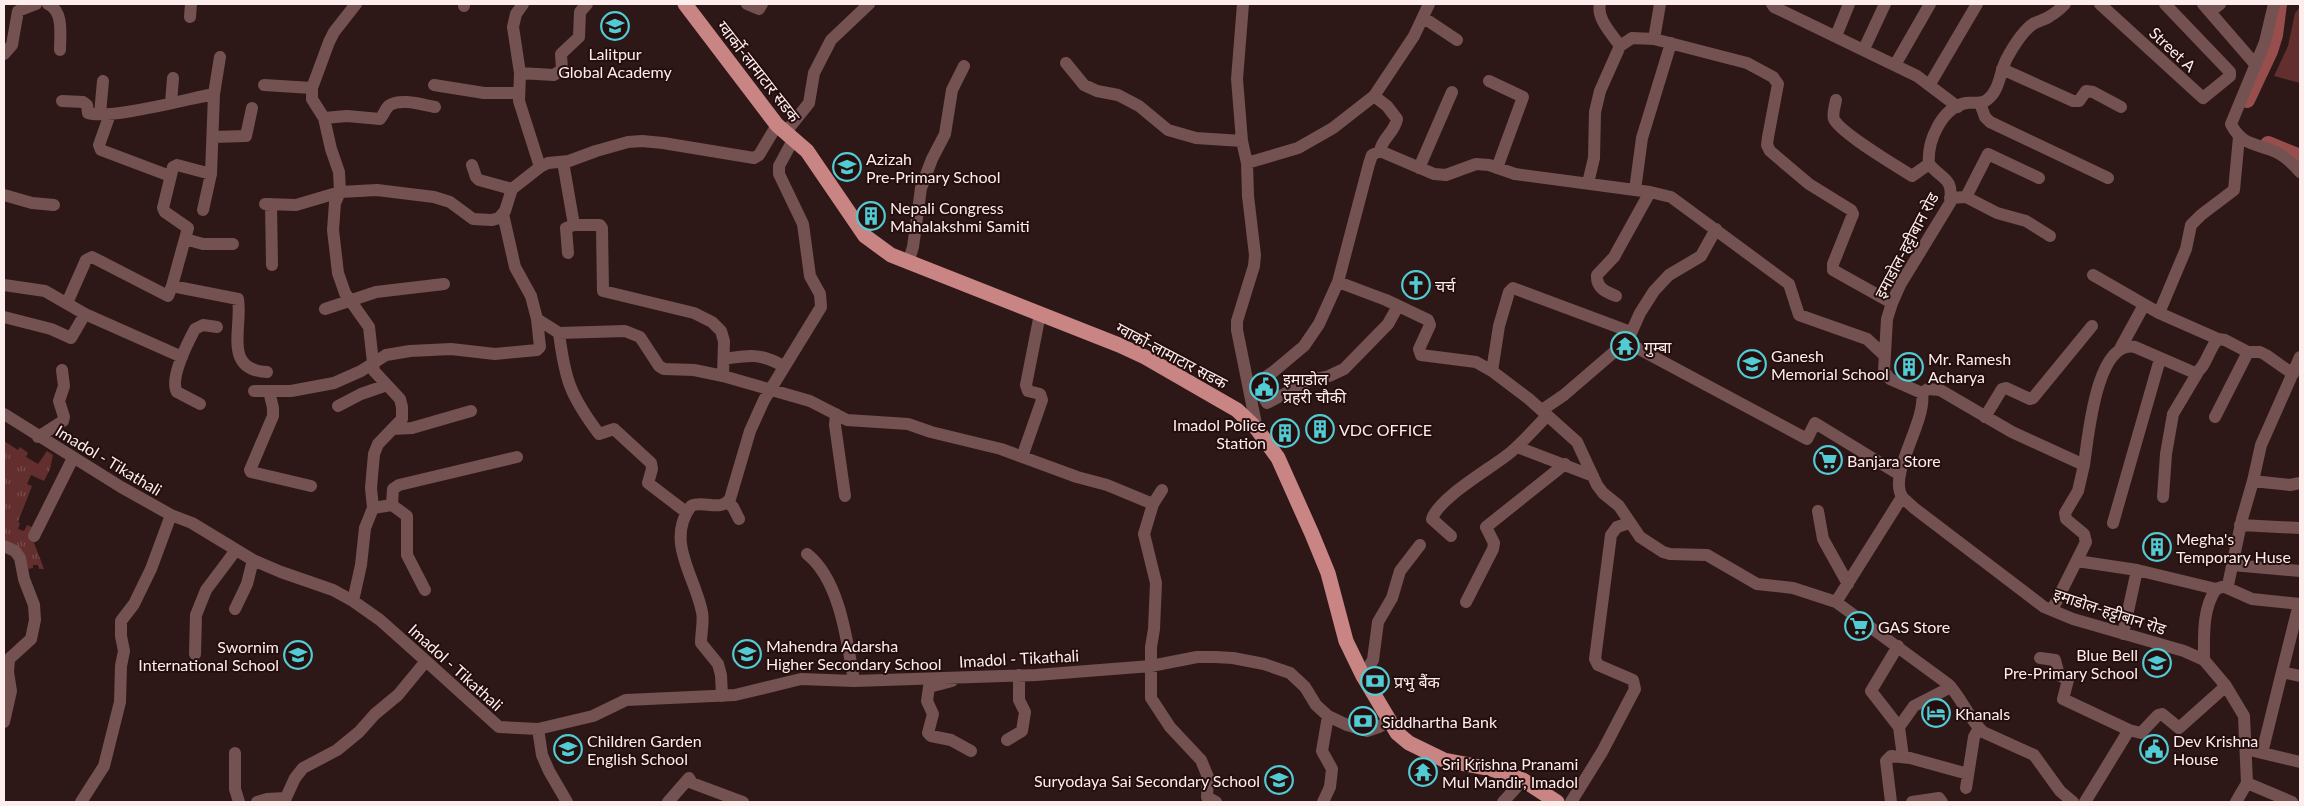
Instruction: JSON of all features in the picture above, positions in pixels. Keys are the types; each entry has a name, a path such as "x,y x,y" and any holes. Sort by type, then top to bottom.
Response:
{"main road":[{"name":"ग्वार्को-लामाटार सडक","path":"685,4 785,133 807,152 865,236 891,256 1145,357 1237,410 1257,429 1278,458 1328,573 1346,641 1363,676 1397,733 1408,743 1444,760 1491,769 1523,780 1557,802"}],"street":[{"path":"4,54 12,45 18,11 36,4 42,4"},
{"path":"48,4 57,10 60,28 60,50"},
{"path":"190,17 191,4"},
{"path":"353,601 362,565 365,528 373,508 371,488 374,454 378,444 402,419 400,399 374,370 368,327 345,293 334,257 333,217 340,192 339,172 330,149 324,118 312,99 312,88 334,32 356,4"},
{"path":"523,4 516,14 513,27 520,73 519,93 540,167"},
{"path":"520,73 554,75 562,70 561,54 579,37 580,12 587,4"},
{"path":"747,4 759,10 762,4"},
{"path":"272,265 268,204 303,204 340,192 377,190 434,197 450,202 473,219 492,220 500,218 503,214 512,189 540,167 548,163 563,162 596,151 642,141 754,158 785,133 809,103 814,73 830,40 869,4"},
{"path":"1243,4 1237,79 1255,255 1254,266 1237,321 1252,385 1257,429"},
{"path":"1247,164 1298,148 1333,128 1374,96 1424,18 1429,4"},
{"path":"1600,4 1601,17 1620,46"},
{"path":"1654,39 1660,4"},
{"path":"1772,4 1774,7 1864,49 1930,84 1958,106"},
{"path":"1836,36 1849,4"},
{"path":"1864,49 1885,4"},
{"path":"1895,65 1930,4"},
{"path":"1930,84 1978,4"},
{"path":"1836,100 1833,116 1836,122 1912,176 1929,164 1928,153 1937,126 1952,109 1965,104 1980,103 1988,99 2006,58 2033,24 2050,16 2065,4"},
{"name":"Street A","path":"2101,4 2203,98 2230,76 2230,72 2165,4"},
{"path":"2220,4 2206,8 2255,64"},
{"path":"2274,4 2265,42 2231,124 2239,137 2246,142 2276,152 2289,160 2300,172"},
{"path":"1424,18 1457,40"},
{"path":"1588,183 1594,158 1595,112 1600,91 1620,46 1632,38 1654,39 1747,63 1773,77 1778,84 1767,145 1770,151 1809,184 1851,210 1853,214 1833,264 1833,270 1892,303"},
{"path":"1635,190 1642,138 1671,43"},
{"path":"203,210 211,174 214,94 220,57"},
{"path":"1066,63 1084,85 1097,91 1118,95 1139,106 1168,130 1196,138 1242,141"},
{"path":"908,263 913,247 922,188 932,159 944,134 952,90 964,66"},
{"path":"2002,69 2073,101 2079,101 2086,91 2093,92 2121,106"},
{"path":"172,102 173,78"},
{"path":"1489,80 1523,97 1497,168"},
{"path":"104,81 105,114 99,145 101,150 170,176"},
{"path":"264,85 312,88"},
{"path":"434,85 484,93 519,93"},
{"path":"1419,168 1452,92"},
{"path":"62,101 83,102 88,113 105,114 214,94"},
{"path":"1374,96 1387,106 1397,119 1393,131 1381,144 1380,151"},
{"path":"324,118 347,116 380,119 388,106 394,104 406,103 436,108"},
{"path":"1980,103 1985,117 1990,122 2108,178"},
{"path":"213,138 246,136 252,108"},
{"path":"728,503 734,490 750,431 783,366 821,307 820,294 810,276 803,224 779,174 785,133"},
{"path":"2159,313 2186,249 2191,225 2234,190 2239,137"},
{"path":"1380,151 1434,174 1446,176 1476,164 1515,174 1650,192 1671,197 1789,284 1798,315 1867,339 1884,354"},
{"path":"1252,385 1304,346 1319,324 1338,282 1372,155 1380,151"},
{"path":"1966,197 1988,154 2039,178"},
{"path":"563,162 574,225"},
{"name":"इमाडोल-हट्टीबान रोड","path":"1922,393 1890,379 1884,372 1884,354 1887,320 1892,303 1900,285 1950,198 1952,191 1949,182 1929,164"},
{"path":"67,303 86,260 92,257 164,296 168,296 185,239 187,225 163,210 170,176 174,165 211,174"},
{"path":"472,165 476,177 480,180 512,189"},
{"path":"1616,296 1603,290 1597,281 1598,275 1614,257 1650,192"},
{"path":"4,196 32,203 54,205"},
{"path":"1950,198 1966,197 1997,213 2026,221 2050,236"},
{"path":"254,391 291,391 334,383 361,371 372,362 386,355 410,351 451,349 495,354 536,350 540,347 538,319 531,296 514,267 503,214"},
{"path":"568,253 566,228 574,225 601,226 603,291 694,313 712,322 721,331 724,342 724,376"},
{"path":"1451,536 1433,521 1432,517 1436,511 1456,493 1517,447 1544,413 1629,337 1654,291 1668,275 1701,256 1716,229"},
{"path":"185,239 208,244 233,244"},
{"path":"2093,275 2159,313 2218,340 2225,340 2248,352 2260,352 2266,355 2292,376 2300,388"},
{"path":"1338,282 1398,306 1430,322 1419,349 1421,355 1459,358 1476,362 1492,371 1544,413 1577,442 1603,493 1619,506 1629,523 1640,536 1663,552 1670,554 1707,555 1757,584 1794,588 1836,602 1951,687 1979,728 2034,754 2060,791 2073,802"},
{"path":"326,309 376,292 396,288 444,284"},
{"path":"4,285 45,291 85,314 182,357"},
{"path":"172,286 194,292 238,299 236,339 238,352 251,369 257,372 267,372"},
{"path":"1492,371 1499,326 1513,288 1629,337 1807,439 1815,424 1900,475"},
{"path":"2121,347 2144,305"},
{"path":"1252,385 1267,403 1310,380 1330,376 1344,369 1388,324 1398,306"},
{"path":"4,317 51,329 71,338 85,314"},
{"path":"1022,457 1042,400 1040,394 1028,391 1026,386 1040,314"},
{"path":"538,319 559,333 625,331 634,333 645,342 659,366 664,369 694,370 724,376 810,401 847,420 908,424 931,432 1002,449 1077,477 1106,485 1153,504"},
{"path":"200,404 175,389 174,383 182,357 194,329 203,325 217,327"},
{"path":"1985,417 2002,389 2006,388 2030,399 2033,398 2092,326"},
{"path":"559,333 563,367 569,386 584,414 599,434 614,429 651,463 652,469 648,483 686,512"},
{"path":"2163,497 2166,454 2174,414 2213,344 2218,340"},
{"path":"2052,610 2086,542 2084,534 2066,519 2065,514 2078,491 2084,465 2094,398 2104,373 2116,351 2127,345 2135,347 2160,359 2198,372"},
{"path":"2214,417 2248,352"},
{"path":"724,358 768,357 783,366"},
{"path":"2204,660 2204,630 2208,609 2221,588 2229,581 2240,525 2254,482 2261,445 2300,357"},
{"path":"2113,523 2160,359"},
{"path":"38,437 62,421 64,417 59,401 64,386 62,370"},
{"path":"338,406 361,394 387,385"},
{"path":"1836,602 1902,497 1899,486 1900,475 1920,419 1923,400 1922,393 1928,389 1940,390 2012,432 2084,465"},
{"path":"269,391 273,408 272,416 250,470 251,472 310,486"},
{"path":"392,429 412,428 471,411"},
{"name":"Imadol - Tikathali","path":"4,414 38,437 171,515 192,523 253,560 332,590 353,601 380,620 498,727 538,729 593,716 626,700 734,695 801,680 1019,675 1151,666 1197,657 1233,658 1277,667 1290,673 1305,687 1316,705 1328,716 1367,731 1379,727 1389,720"},
{"path":"836,414 835,425 845,496"},
{"path":"1517,447 1593,476"},
{"path":"392,505 393,489 398,485 517,457"},
{"path":"34,536 74,458"},
{"path":"1466,602 1493,549 1494,543 1486,526 1565,464"},
{"path":"2254,482 2300,483"},
{"path":"1162,490 1153,504 1144,538 1156,579 1151,666 1152,701 1170,727 1200,758 1208,778 1207,797 1216,802"},
{"name":"इमाडोल-हट्टीबान रोड","path":"1902,497 2029,597 2052,610 2073,620 2184,650 2204,660 2226,686 2244,716 2247,784"},
{"path":"722,696 721,675 718,664 701,643 702,613 681,550 680,538 686,512 696,503 711,505 728,503 733,507 739,519"},
{"path":"373,508 392,505 407,516 407,555 425,590"},
{"path":"1818,510 1823,538 1848,584"},
{"path":"81,802 104,766 120,702 121,666 124,651 120,636 121,620 134,604 151,569 171,515"},
{"path":"1571,802 1615,728 1634,689 1633,680 1598,665 1595,656 1611,535 1617,528 1629,523"},
{"path":"2240,525 2300,528"},
{"path":"1363,676 1373,660 1378,622 1392,598 1400,571 1420,545"},
{"path":"4,547 15,551 20,558 24,579 34,605 35,620 31,639 9,659 10,696 4,722"},
{"path":"195,654 196,615 206,590 236,550"},
{"path":"807,554 823,570 828,583 848,639 854,680"},
{"path":"235,609 247,584 253,560"},
{"path":"2077,561 2136,570 2221,588 2252,599 2300,604 2262,753"},
{"path":"2232,564 2300,571"},
{"path":"2123,634 2136,570"},
{"path":"1898,646 1871,691 1899,727 1903,756"},
{"path":"2040,658 2055,660 2059,675 2068,680 2063,699 2129,730 2141,733 2158,715 2162,714 2179,728 2226,686"},
{"path":"257,802 267,799 285,800 294,778 303,768 337,750 359,732 375,714 398,695 426,661"},
{"path":"2282,672 2300,676"},
{"path":"1007,740 1022,731 1025,712 1019,700 1019,675"},
{"path":"964,676 929,687 927,701 933,714 928,733 931,736 951,740 971,751"},
{"path":"1899,727 1914,706 1951,687"},
{"path":"1323,802 1330,787 1332,769 1322,751 1328,716"},
{"path":"1966,788 1974,737 1979,728"},
{"path":"538,729 542,755 549,772 567,802"},
{"path":"2085,802 2129,730"},
{"path":"2245,749 2300,762"},
{"path":"236,754 235,789 239,802"},
{"path":"1891,802 1886,761 1892,756 1903,756 1968,774"},
{"path":"668,802 689,778 692,783 743,802"},
{"path":"1503,802 1523,780"},
{"path":"2236,802 2247,784 2292,802"},
{"path":"1912,802 1941,798 1942,802"}],"green space":[{"path":"2300,7 2300,83 2274,76 2288,46 2295,13"},
{"path":"4,441 18,450 20,447 28,453 26,457 38,464 47,451 53,455 50,469 44,481 31,475 27,484 32,486 18,522 20,523 18,529 24,531 27,525 32,527 33,540 44,569 39,569 38,565 33,565 33,568 27,569 4,544"}],"waterway":[{"path":"2247,100 2270,51 2275,35 2279,4"},
{"path":"2268,144 2300,157"}],"place":[{"name":"Lalitpur Global Academy","path":"615,26"},
{"name":"Azizah Pre-Primary School","path":"847,167"},
{"name":"Nepali Congress Mahalakshmi Samiti","path":"871,216"},
{"name":"चर्च","path":"1416,285"},
{"name":"गुम्बा","path":"1625,346"},
{"name":"Ganesh Memorial School","path":"1752,364"},
{"name":"Mr. Ramesh Acharya","path":"1909,367"},
{"name":"इमाडोल प्रहरी चौकी","path":"1264,387"},
{"name":"VDC OFFICE","path":"1320,429"},
{"name":"Imadol Police Station","path":"1285,433"},
{"name":"Banjara Store","path":"1828,460"},
{"name":"Megha's Temporary Huse","path":"2157,547"},
{"name":"GAS Store","path":"1859,626"},
{"name":"Mahendra Adarsha Higher Secondary School","path":"747,654"},
{"name":"Swornim International School","path":"298,655"},
{"name":"Blue Bell Pre-Primary School","path":"2157,663"},
{"name":"प्रभु बैंक","path":"1375,681"},
{"name":"Khanals","path":"1936,713"},
{"name":"Siddhartha Bank","path":"1363,721"},
{"name":"Children Garden English School","path":"568,749"},
{"name":"Dev Krishna House","path":"2154,749"},
{"name":"Sri Krishna Pranami Mul Mandir, Imadol","path":"1423,772"},
{"name":"Suryodaya Sai Secondary School","path":"1279,780"}]}
